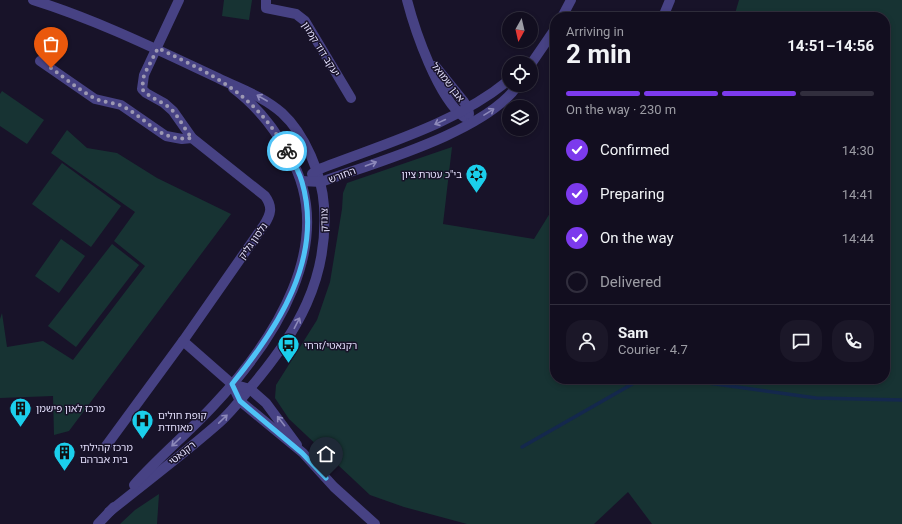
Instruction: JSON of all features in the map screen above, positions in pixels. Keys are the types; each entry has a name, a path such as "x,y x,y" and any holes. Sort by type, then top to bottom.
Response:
{"street":[{"name":"צונדק","path":"33,0 158,48 220,79 247,90 267,101 282,113 294,128 317,170 321,182 325,216 321,264 315,283 291,335 268,367 250,388"},
{"name":"צונדק","path":"38,0 48,5"},
{"path":"158,48 179,0"},
{"name":"יעקב דוד קמזון","path":"266,0 266,8 296,14 305,21 351,98"},
{"name":"אבן שמואל","path":"407,0 411,18 440,85 458,113 471,123"},
{"path":"565,12 571,0"},
{"path":"666,12 670,0"},
{"path":"537,56 550,36"},
{"name":"נלסון גליק","path":"106,446 183,341 264,224 271,210 270,203 266,196 192,138 174,111 142,89 144,75 158,48"},
{"name":"אבן שמואל","path":"424,51 468,108 471,123"},
{"path":"40,61 95,98 121,105 166,136 182,139 192,138"},
{"name":"צונדק","path":"220,79 242,95 273,128 295,164 302,181 307,217 303,260 298,277 275,326 255,357 232,384"},
{"name":"החורש","path":"302,181 317,170 405,137 458,113 502,85"},
{"name":"החורש","path":"302,181 321,182 431,142 471,123 498,106 511,92"},
{"path":"183,341 232,384 240,401 302,453 334,487 375,524"},
{"path":"232,384 250,388 278,417 302,453"},
{"name":"רקנאטי","path":"98,524 151,466 213,406 232,384"},
{"name":"רקנאטי","path":"109,512 222,420 250,388"}],"green space":[{"path":"224,0 252,0 249,20 222,16"},
{"path":"739,0 902,0 902,524 652,524 628,492 594,524 467,524 404,507 370,495 289,419 275,398 276,385 317,320 330,282 342,209 343,193 347,183 452,147 443,224 534,239 550,213 550,384 890,384 890,12 735,12"},
{"path":"2,91 44,120 27,144 0,126 0,94"},
{"path":"67,130 87,148 117,153 157,178 231,214 69,431 54,435 53,396 0,398 0,319 2,313 7,347 43,341 73,360 145,266 114,241 135,212 51,153"},
{"path":"62,163 121,206 91,247 32,204"},
{"path":"61,239 85,256 59,293 35,276"},
{"path":"112,244 139,265 76,347 48,326"},
{"path":"159,494 157,524 120,524 135,510"}],"waterway":[{"path":"522,447 632,384"},
{"path":"716,384 816,398 902,400"}],"way so far":[{"path":"51,68 95,98 105,102 121,105 130,110 166,136 175,139 192,138 185,130 174,111 142,89 144,75 158,48 220,79 242,95 255,107 273,128 287,151"}],"place":[{"name":"בי\"כ עטרת ציון","path":"477,194"},
{"name":"רקנאטי/זרחי","path":"289,364"},
{"name":"מרכז לאון פישמן","path":"20,428"},
{"name":"קופת חולים מאוחדת","path":"143,440"},
{"name":"מרכז קהילתי בית אברהם","path":"65,472"}],"route":[{"path":"287,151 295,164 302,181 305,199 307,217 303,260 292,293 275,326 255,357 232,384 240,401 302,453 326,478"}]}
